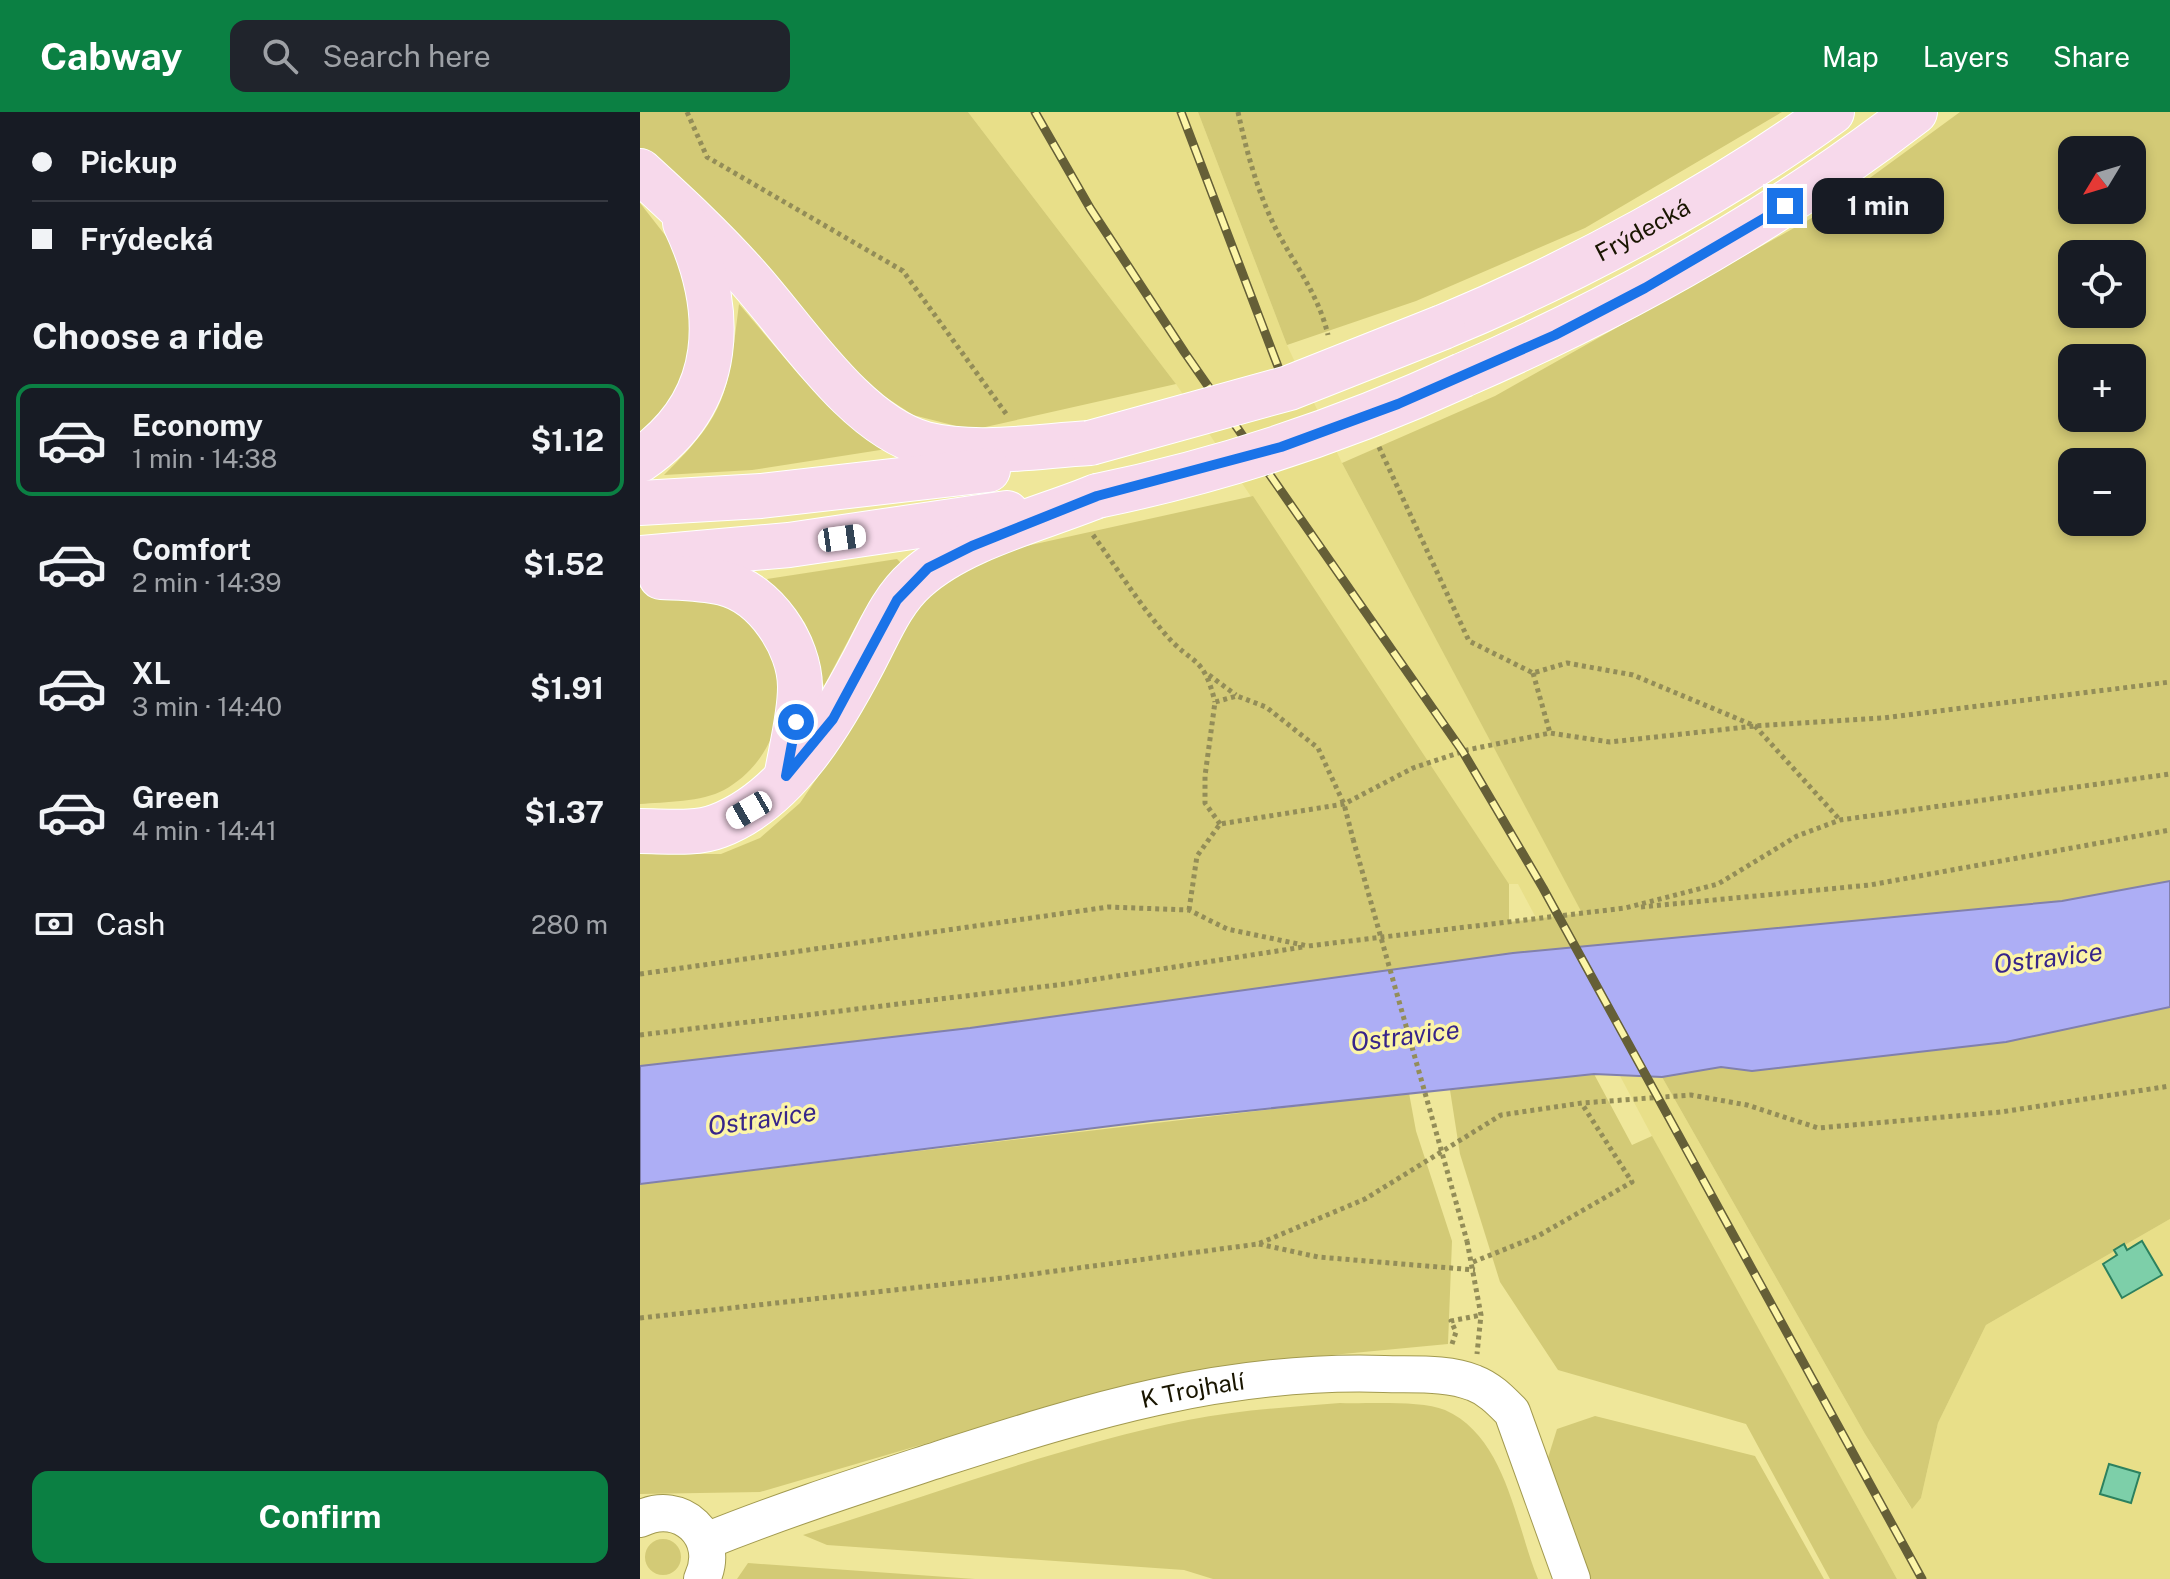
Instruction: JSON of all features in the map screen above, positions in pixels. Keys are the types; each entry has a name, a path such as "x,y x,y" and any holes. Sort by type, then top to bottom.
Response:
{"main road":[{"name":"Frýdecká","path":"1072,446 1289,388 1443,327 1613,245 1752,165 1832,112"},
{"path":"640,831 716,827 749,810 786,776 833,719 889,613 917,577 972,546 1083,506 1292,444 1398,404 1555,335 1658,281 1785,206 1915,112"},
{"path":"654,184 743,272 844,389 891,428 916,441 947,448 1072,446"},
{"path":"640,460 671,435 693,406 703,384 713,336 704,272 684,221 654,184"},
{"path":"640,503 761,496 991,470 1072,446"},
{"path":"640,558 789,545 1083,506"},
{"path":"640,576 725,583 747,594 774,619 793,653 799,674 799,699 786,776"}],"street":[{"name":"K Trojhalí","path":"706,1541 771,1514 1089,1411 1186,1390 1284,1376 1352,1373 1450,1376 1475,1383 1494,1394 1512,1412 1572,1579"},
{"path":"640,1519 661,1511 674,1513 697,1526 706,1541 708,1556 702,1579"}],"path":[{"path":"687,112 707,157 903,271 1012,423"},
{"path":"1238,112 1249,162 1278,233 1321,305 1331,347"},
{"path":"1377,444 1469,641 1533,673 1567,663 1633,675 1755,726 1840,820"},
{"path":"1083,506 1168,638 1237,696 1266,707 1318,748 1344,804 1473,1262 1481,1315"},
{"path":"1533,673 1550,733"},
{"path":"1209,675 1215,702 1205,776 1205,803 1220,824"},
{"path":"1189,910 1197,856 1220,824 1344,804 1413,768 1467,750 1550,733 1610,742 1755,726 1883,718 2170,682"},
{"path":"1215,702 1237,696"},
{"path":"1625,908 1718,884 1797,836 1840,820 2170,774"},
{"path":"640,1035 1065,984 1308,946 1625,908 1870,885 2170,830"},
{"path":"640,974 1108,907 1189,910 1227,929 1308,946"},
{"path":"640,1318 1003,1278 1258,1244 1365,1199 1501,1115 1582,1103 1691,1095 1747,1105 1818,1128 2001,1112 2170,1086"},
{"path":"1473,1262 1538,1236 1632,1182 1582,1103"},
{"path":"1258,1244 1318,1257 1475,1270"}],"shaded area":[{"path":"640,112 968,112 1176,384 972,430 913,415 861,381 640,148"},
{"path":"968,112 1198,112 1287,345 1342,463 1631,1004 1662,1077 1865,1434 1911,1508 1921,1498 1938,1423 1986,1325 2170,1219 2170,1579 1897,1579 1670,1170 1518,884 1509,884 1176,384"},
{"path":"1198,112 1782,112 1585,228 1416,301 1287,345"},
{"path":"1960,112 2170,112 2170,881 2062,901 640,1066 640,854 721,854 760,838 800,803 855,722 895,632 940,577 1008,550 1253,496 1509,884 1509,922 1582,913 1342,463 1495,396 1826,210"},
{"path":"640,203 672,244 692,284 687,382 640,443"},
{"path":"739,304 821,397 893,448 752,470 664,475 702,434 722,398 732,359"},
{"path":"897,559 901,563 861,616 824,686 805,623 767,579"},
{"path":"688,587 733,605 759,629 773,652 780,677 780,703 775,729 763,753 746,774 724,790 694,799 640,804 640,588"},
{"path":"2170,1007 2170,1219 1986,1325 1938,1423 1921,1498 1912,1509 1865,1434 1662,1077 1721,1067 1752,1071 2006,1042"},
{"path":"1594,1074 1632,1145 1652,1136 1897,1579 1830,1579 1746,1424 1558,1370 1500,1282 1460,1154 1450,1090"},
{"path":"1409,1093 1416,1131 1452,1241 1448,1344 1279,1360 1085,1397 760,1492 640,1494 640,1184"},
{"path":"1340,1403 1422,1405 1445,1410 1466,1423 1482,1440 1506,1484 1538,1579 1213,1579 1184,1570 827,1545 803,1535 1091,1443 1188,1420 1264,1409"},
{"path":"1595,1416 1755,1456 1824,1579 1589,1579 1547,1461 1557,1429"},
{"path":"663,1539 676,1544 681,1557 676,1570 663,1575 650,1570 645,1557 650,1544"},
{"path":"748,1563 975,1579 737,1579"}],"water":[{"name":"Ostravice","path":"2170,881 2170,1007 2006,1042 1752,1071 1721,1067 1662,1077 1594,1074 1151,1121 640,1184 640,1066 970,1028 1513,953 2062,901"}],"building":[{"path":"2142,1241 2162,1275 2122,1298 2103,1264 2117,1255 2114,1250 2124,1244 2127,1250"},
{"path":"2109,1464 2140,1473 2131,1503 2100,1494"}],"railway":[{"path":"1035,112 1090,208 1185,353 1463,752 1543,888 1922,1579"},
{"path":"1181,112 1282,377"}],"route":[{"path":"796,722 786,776 833,719 897,600 917,577 950,556 1097,496 1144,487 1281,447 1398,404 1555,335 1645,288 1785,206"}]}
